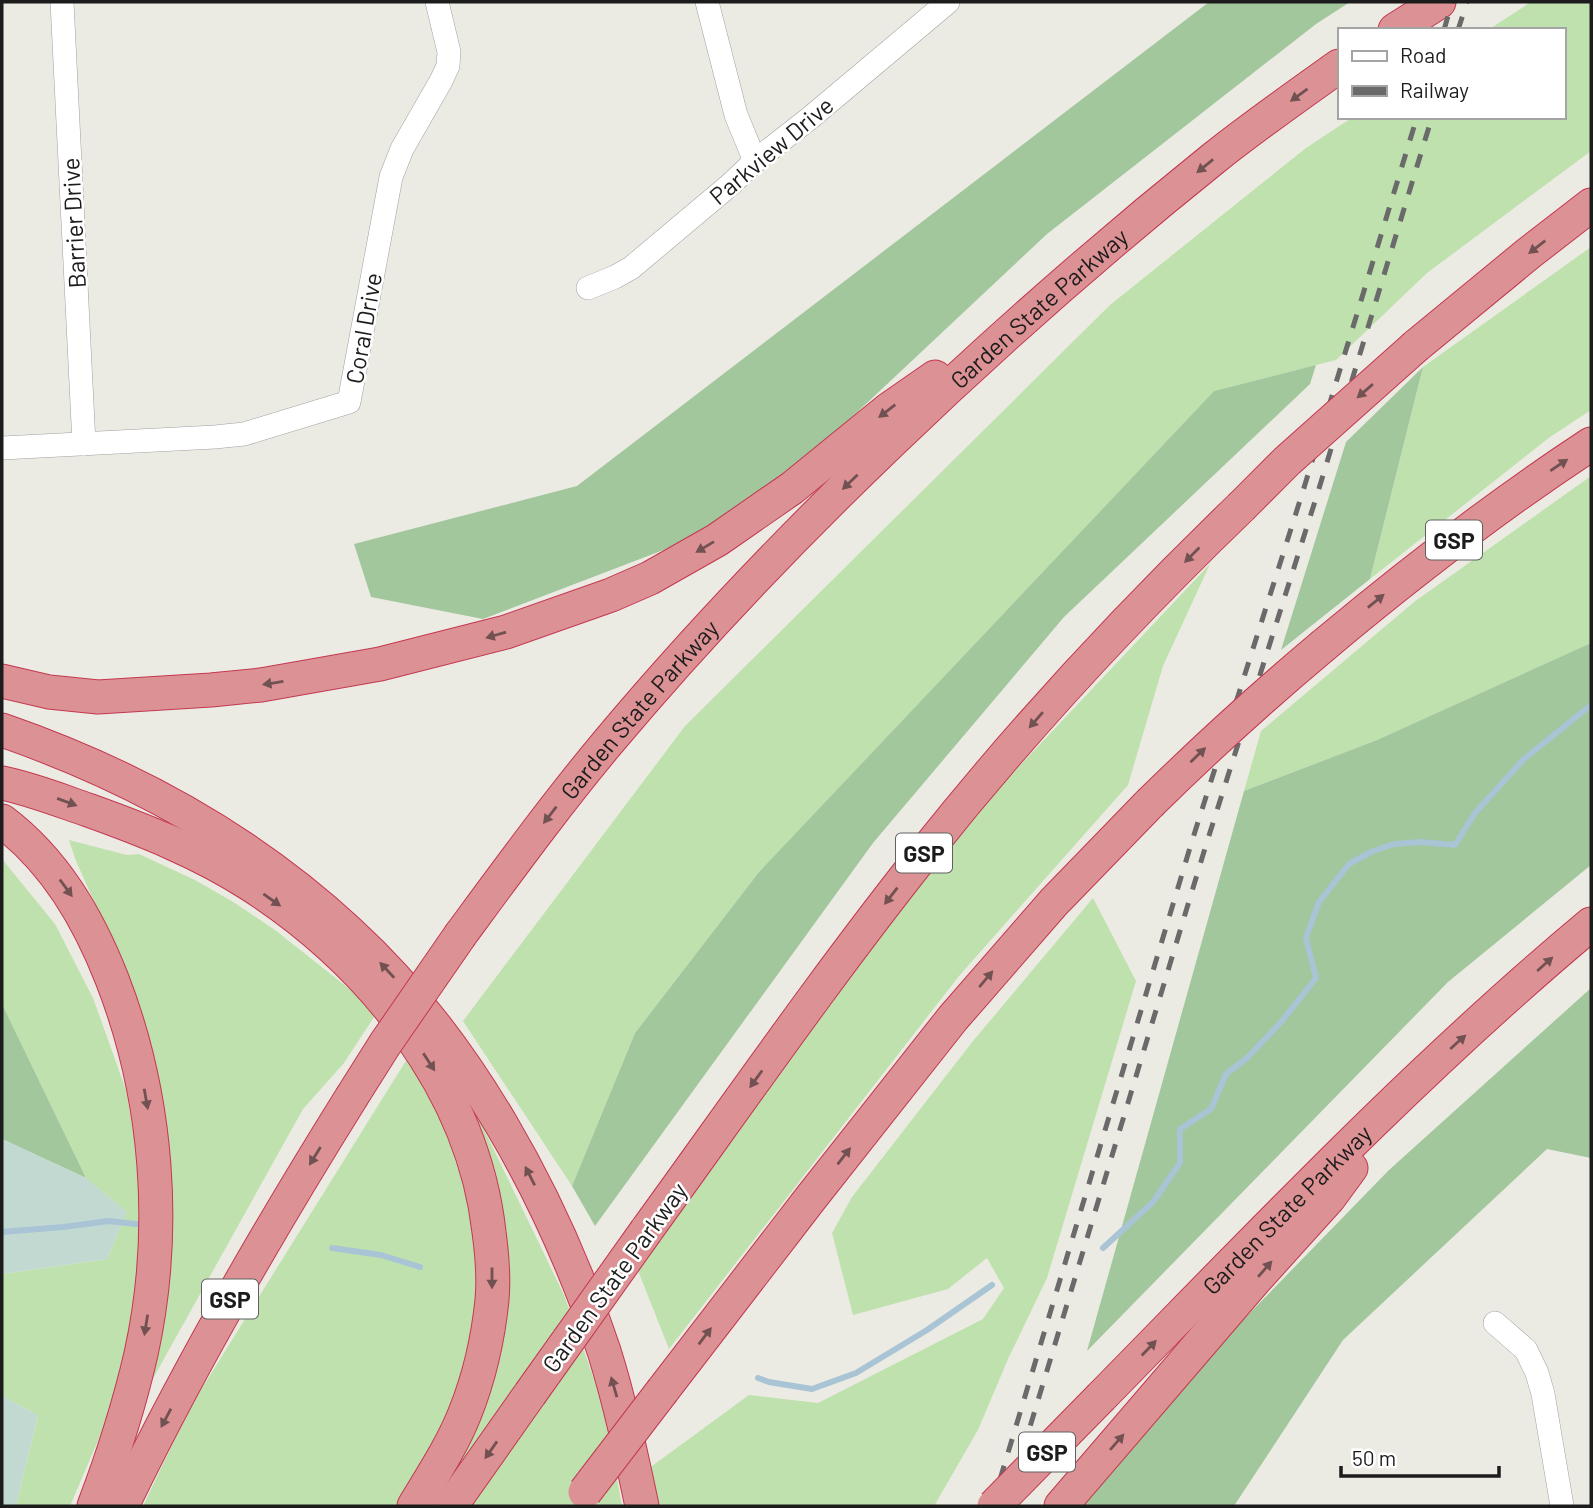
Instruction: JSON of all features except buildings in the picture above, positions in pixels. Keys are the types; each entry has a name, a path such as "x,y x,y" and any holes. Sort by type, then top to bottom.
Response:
{"highway":[{"path":"1398,28 1438,2"},
{"name":"Garden State Parkway","path":"122,1506 227,1303 385,1044 461,934 544,822 608,742 710,627 826,505 939,397 1101,251 1215,157 1338,67"},
{"name":"Garden State Parkway","path":"452,1506 830,977 927,850 1083,668 1307,443 1416,346 1518,261 1591,205"},
{"path":"2,681 48,692 98,697 261,685 418,655 506,632 575,609 650,578 738,527 825,463 889,409 1043,302"},
{"name":"GSP","path":"579,1499 810,1199 961,1009 1054,902 1150,803 1259,699 1438,552 1591,444"},
{"path":"2,730 113,774 231,840 274,870 351,933 433,1024 512,1143 550,1217 604,1353 627,1436 642,1505"},
{"path":"2,783 36,791 131,825 196,854 249,884 299,920 347,962 388,1008 434,1070 460,1121 478,1172 491,1248 492,1298 482,1357 464,1416 414,1506"},
{"path":"2,821 17,832 52,870 67,889 93,933 130,1031 138,1058 150,1124 156,1219 155,1256 146,1324 123,1424 94,1506"},
{"name":"Garden State Parkway","path":"994,1506 1309,1184 1417,1079 1591,924"},
{"path":"1067,1500 1262,1272 1329,1198 1417,1079"}],"street":[{"name":"Barrier Drive","path":"62,2 84,444"},
{"name":"Coral Drive","path":"2,448 215,438 244,434 349,402 391,177 401,149 448,66 449,52 437,2"},
{"path":"707,2 736,115 755,161"},
{"name":"Parkview Drive","path":"588,288 631,268 755,161 948,2"},
{"path":"1494,1323 1525,1350 1537,1373 1562,1506"}],"green space":[{"path":"1209,2 1350,2 1316,24 1047,234 770,494 674,546 483,619 371,597 354,544 577,486"},
{"path":"1531,2 1591,2 1591,151 1427,273 1336,360 1214,391 759,872 635,1033 572,1186 463,1021 685,726 1110,305 1306,148 1350,119 1565,119 1565,28 1491,28"},
{"path":"1591,247 1591,410 1550,437 1370,579 1423,367"},
{"path":"1316,365 1310,384 1064,617 873,843 595,1226 572,1186 635,1033 759,872 1214,391"},
{"path":"1423,367 1370,579 1281,650 1346,442"},
{"path":"1591,476 1591,643 1377,740 1244,791 1261,731 1414,602"},
{"path":"1210,564 1163,666 1128,785 959,976 669,1349 637,1268 945,845"},
{"path":"1591,643 1591,865 1448,982 1087,1351 1244,791 1377,740"},
{"path":"69,840 127,855 139,854 195,880 275,930 347,987 376,1014 344,1063 303,1109 145,1393 161,1289 124,969"},
{"path":"2,859 55,924 93,998 126,1090 145,1201 138,1307 115,1401 70,1506 16,1506 38,1415 2,1396 2,1274 107,1259 127,1212 86,1178 2,1004"},
{"path":"1093,898 1136,981 1047,1278 978,1430 934,1506 654,1506 648,1469 749,1395 818,1403 983,1319 1004,1288 987,1258 948,1289 853,1315 832,1233 852,1197 973,1041"},
{"path":"1591,988 1591,1158 1547,1149 1343,1340 1234,1506 1065,1506 1389,1170"},
{"path":"2,1004 86,1178 2,1139"},
{"path":"412,1051 463,1086 564,1295 603,1404 622,1506 143,1506 189,1409"}],"shaded area":[{"path":"2,1139 86,1178 127,1212 107,1259 2,1274"},
{"path":"2,1396 38,1415 16,1506 2,1506"}],"waterway":[{"path":"1103,1248 1153,1202 1180,1163 1180,1129 1211,1109 1226,1074 1247,1058 1282,1021 1316,978 1306,938 1319,902 1349,864 1373,851 1394,844 1420,842 1455,845 1475,813 1524,759 1591,705"},
{"path":"2,1232 109,1221 145,1225"},
{"path":"332,1248 381,1255 420,1267"},
{"path":"758,1378 812,1389 856,1373 927,1330 992,1285"}],"railway":[{"path":"1445,28 1452,2"},
{"path":"1459,28 1467,2"},
{"path":"992,1506 1192,841 1303,491 1416,119"},
{"path":"1006,1506 1206,845 1317,495 1431,119"}]}
